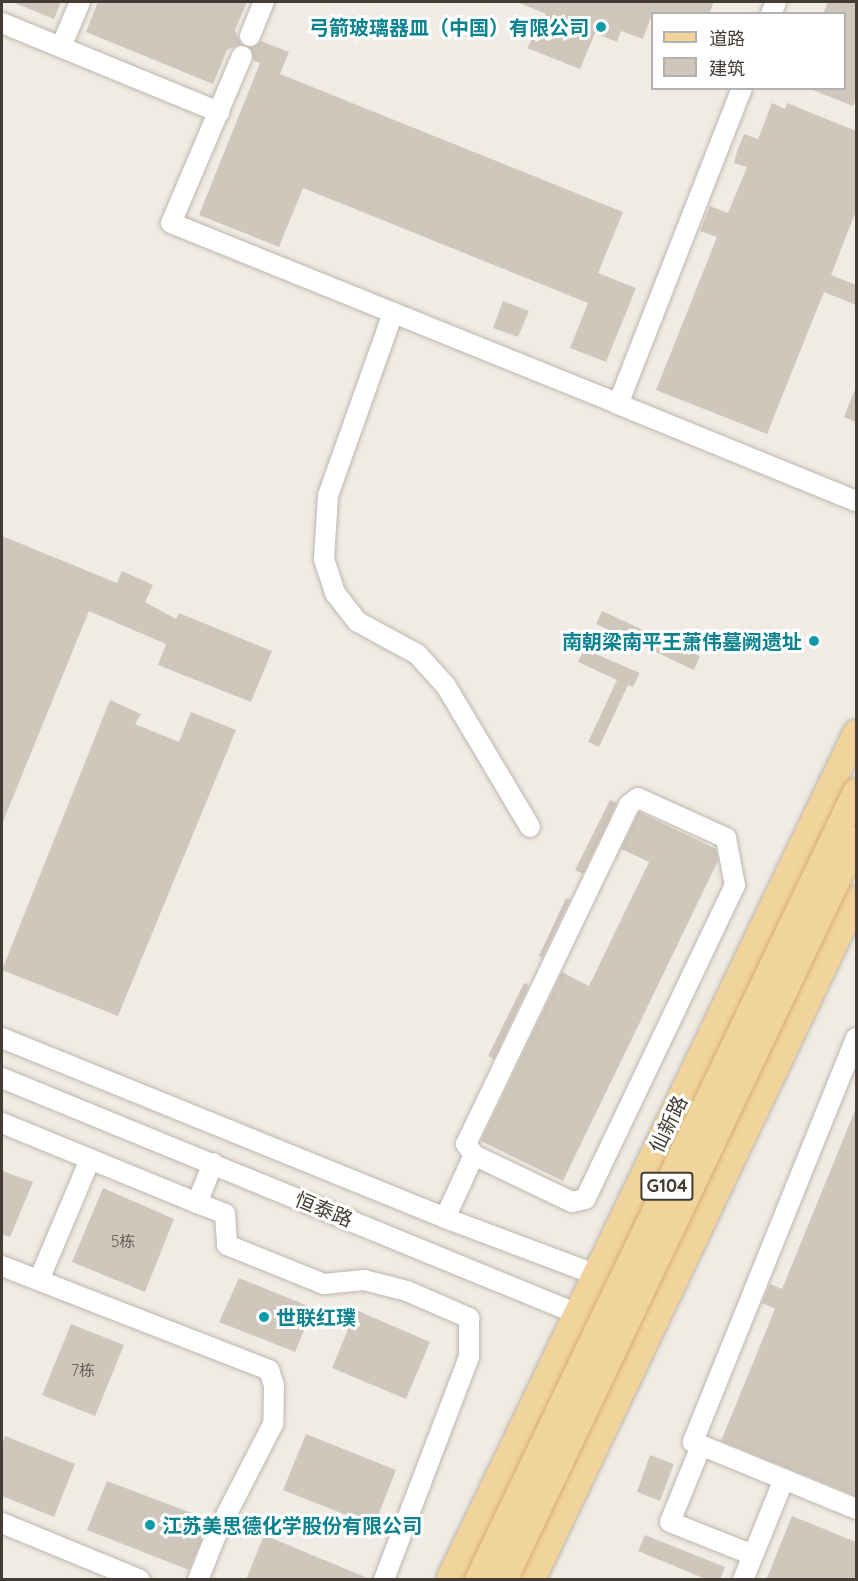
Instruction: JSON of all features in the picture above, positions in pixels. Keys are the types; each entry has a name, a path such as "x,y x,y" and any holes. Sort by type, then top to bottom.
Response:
{"main road":[{"name":"仙新路","path":"449,1580 594,1274 849,770 856,733"},
{"name":"仙新路","path":"478,1580 856,792"},
{"path":"504,1580 856,840"},
{"path":"532,1580 856,899"}],"street":[{"path":"61,47 80,2"},
{"path":"250,36 264,2"},
{"path":"2,23 219,112"},
{"path":"242,56 171,223 856,501"},
{"path":"618,404 741,90"},
{"path":"393,313 328,496 324,559 335,593 358,622 417,654 446,686 530,827"},
{"path":"638,798 726,838 735,885 585,1200 572,1202 474,1155 466,1144 629,805 638,798"},
{"name":"恒泰路","path":"2,1038 445,1218 594,1274"},
{"path":"856,1038 693,1443 856,1509"},
{"name":"恒泰路","path":"2,1078 646,1342"},
{"path":"2,1123 225,1214 227,1245 324,1284 364,1280 407,1291 469,1318 469,1357 384,1580"},
{"path":"445,1218 474,1155"},
{"path":"39,1280 90,1159"},
{"path":"197,1203 213,1163"},
{"path":"2,1266 270,1370 274,1385 273,1424 216,1535 198,1580"},
{"path":"701,1446 670,1522 753,1555"},
{"path":"744,1580 784,1479"},
{"path":"2,1523 133,1578"}],"building":[{"path":"12,2 61,2 54,19"},
{"path":"98,2 247,2 235,30 241,44 227,50 213,84 86,32"},
{"path":"517,2 714,2 710,12 651,12 643,39 621,31 617,42 595,33 580,69 527,48 546,14"},
{"path":"828,2 856,2 856,97 853,106 813,90 846,90 846,12 824,12"},
{"path":"261,41 289,52 280,74 623,212 598,273 636,288 606,362 570,348 588,303 303,188 279,247 199,215 260,63 253,60 250,48"},
{"path":"772,103 785,109 787,103 856,131 856,211 831,275 856,285 856,305 824,292 767,434 656,390 717,237 700,231 710,206 728,213 747,167 734,163 737,151 744,134 758,139"},
{"path":"503,301 529,311 518,337 493,328"},
{"path":"856,387 856,422 844,417"},
{"path":"2,536 117,583 122,571 153,585 145,602 176,619 179,613 272,651 251,702 158,665 166,644 89,611 2,824"},
{"path":"602,611 700,656 694,670 596,624"},
{"path":"584,649 640,673 633,687 628,685 599,747 588,742 617,680 578,662"},
{"path":"110,700 141,714 135,724 179,742 191,712 236,730 118,1016 2,970"},
{"path":"610,800 617,803 583,874 575,870"},
{"path":"639,812 716,849 718,861 563,1181 481,1141 562,972 589,986 649,862 621,849"},
{"path":"566,898 570,900 542,958 539,956"},
{"path":"524,983 529,985 494,1059 488,1056"},
{"path":"856,1108 856,1496 721,1441 775,1309 762,1303 770,1284 782,1289"},
{"path":"2,1171 33,1182 10,1237 2,1234"},
{"path":"103,1188 174,1219 145,1292 72,1262"},
{"name":"世联红璞","path":"239,1278 313,1308 295,1352 219,1322"},
{"path":"356,1310 430,1342 406,1399 332,1368"},
{"path":"71,1324 124,1345 95,1416 42,1395"},
{"path":"306,1434 396,1470 374,1526 283,1490"},
{"path":"5,1436 75,1464 54,1517 2,1496 2,1445"},
{"path":"650,1455 674,1464 660,1501 637,1492"},
{"name":"江苏美思德化学股份有限公司","path":"107,1481 210,1520 189,1570 87,1530"},
{"path":"792,1516 856,1542 856,1580 766,1580"},
{"path":"264,1535 370,1579 370,1580 246,1580"},
{"path":"645,1535 725,1567 720,1580 708,1580 638,1551"}],"place":[{"name":"弓箭玻璃器皿（中国）有限公司","path":"601,27"},
{"name":"南朝梁南平王萧伟墓阙遗址","path":"814,641"},
{"name":"世联红璞","path":"264,1317"},
{"name":"江苏美思德化学股份有限公司","path":"150,1525"}]}
